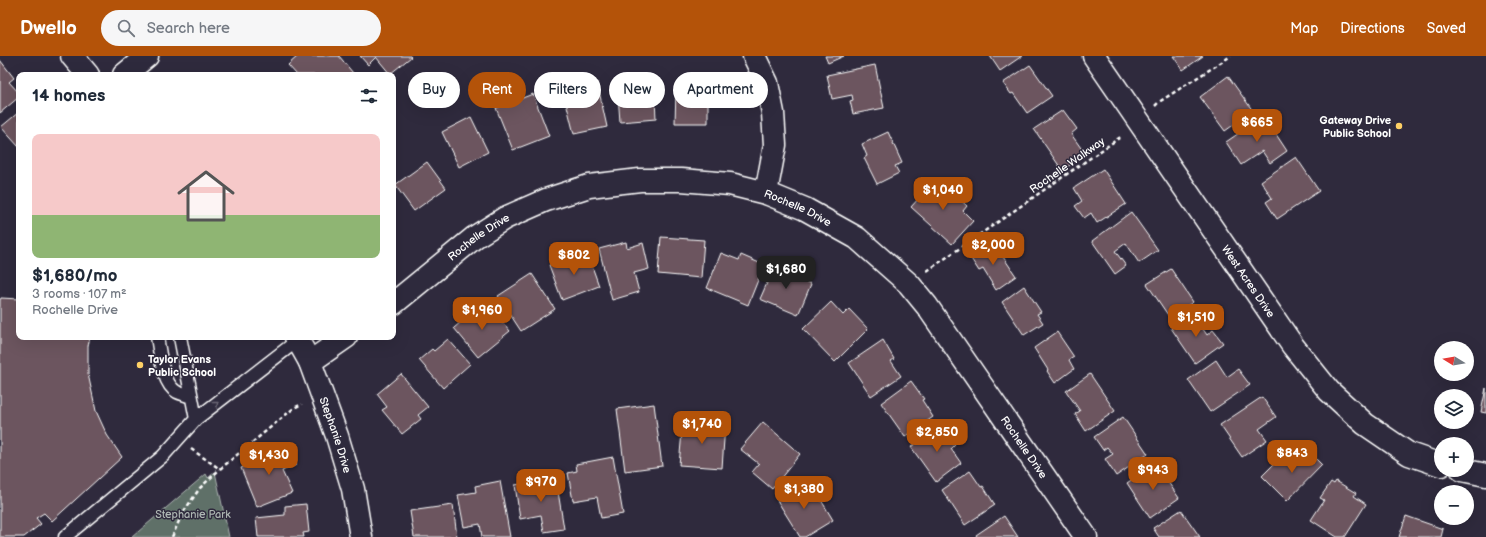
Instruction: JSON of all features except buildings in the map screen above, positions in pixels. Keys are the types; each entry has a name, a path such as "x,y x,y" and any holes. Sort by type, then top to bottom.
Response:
{"street":[{"path":"72,56 85,72"},
{"path":"128,72 147,56"},
{"path":"754,56 767,83 773,112 775,145 766,193"},
{"name":"West Acres Drive","path":"1094,56 1289,339 1329,391 1365,424 1403,450 1409,454 1434,463"},
{"name":"Rochelle Drive","path":"396,302 475,237 505,218 546,200 589,186 640,180 681,180 730,184 766,193 805,209 857,238 909,284 931,312 1086,537"},
{"name":"Stephanie Drive","path":"298,340 310,362 337,436 353,489 360,537"},
{"path":"310,362 342,340"},
{"path":"1474,472 1486,475"}],"lane":[{"path":"158,340 165,375 169,385 176,391 191,397"},
{"path":"181,340 196,419"},
{"path":"65,537 163,456 196,419 296,340"}],"path":[{"name":"Rochelle Walkway","path":"909,284 1114,143 1140,123 1160,102 1231,56"},
{"path":"172,537 182,514 200,488 220,469 294,408 321,393"},
{"path":"178,440 220,469"}],"green space":[{"name":"Stephanie Park","path":"215,472 229,537 132,537 206,474 208,478"}],"place":[{"name":"Gateway Drive Public School","path":"1399,126"},
{"name":"Taylor Evans Public School","path":"140,365"}]}
